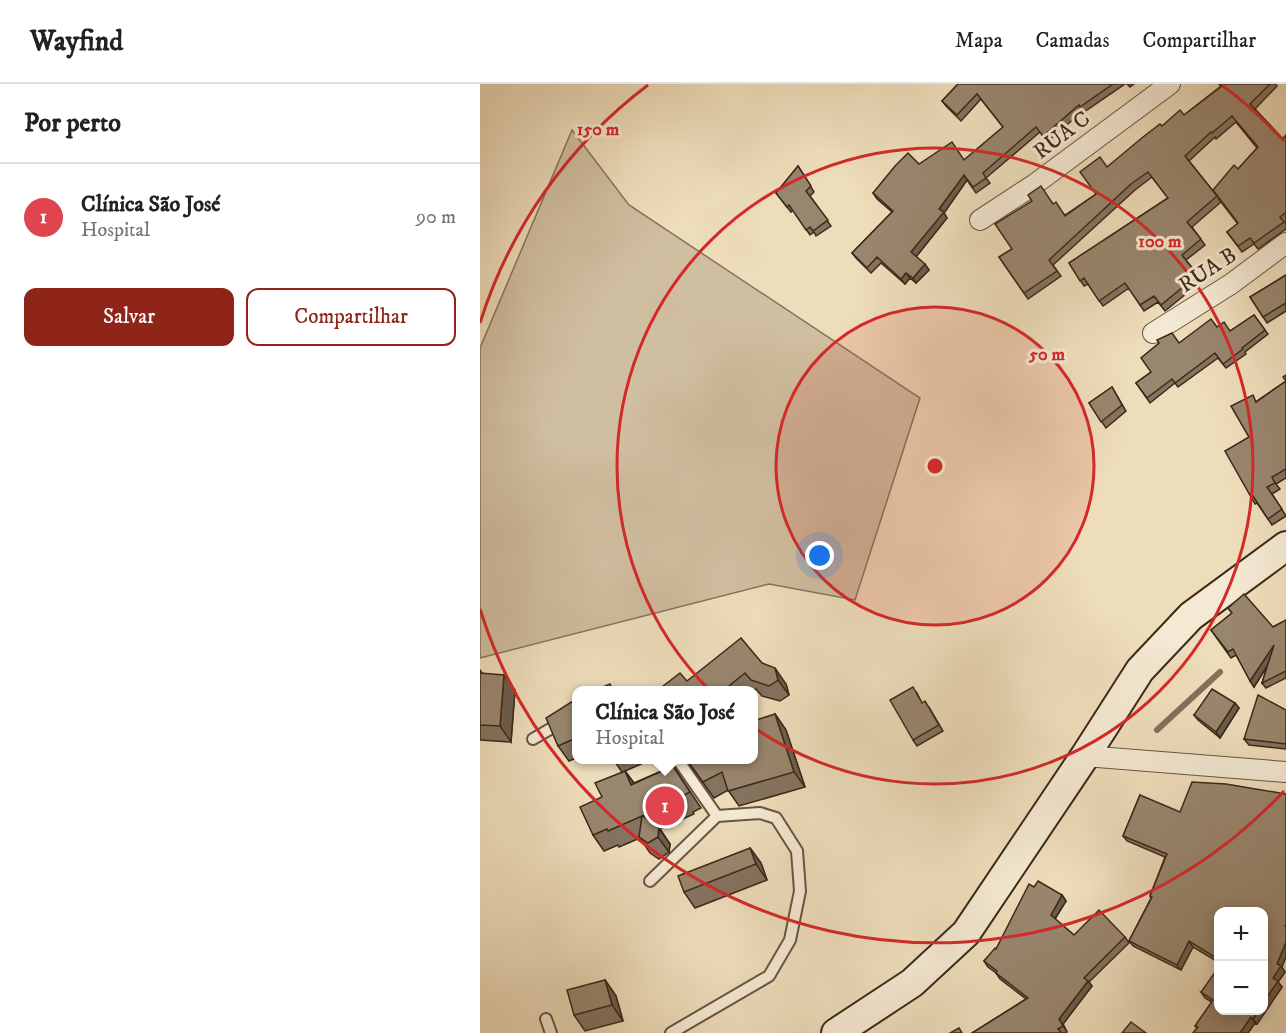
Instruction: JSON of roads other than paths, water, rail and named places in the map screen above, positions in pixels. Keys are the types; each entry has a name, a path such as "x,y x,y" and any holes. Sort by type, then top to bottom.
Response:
{"main road":[{"path":"836,1033 912,983 966,933 1140,670 1191,616 1286,546"}],"street":[{"name":"RUA C","path":"980,220 1035,184 1170,84"},
{"name":"RUA B","path":"1153,333 1231,284 1286,243"},
{"path":"1085,756 1286,772"}],"lane":[{"path":"533,739 572,716"},
{"path":"681,764 717,816"},
{"path":"650,880 717,816 760,813 776,818 797,851 800,891 790,940 769,976 670,1033"},
{"path":"546,1020 551,1033"}],"waterway":[{"path":"1157,730 1220,672"}],"place":[{"name":"Clínica São José","path":"665,806"}]}
